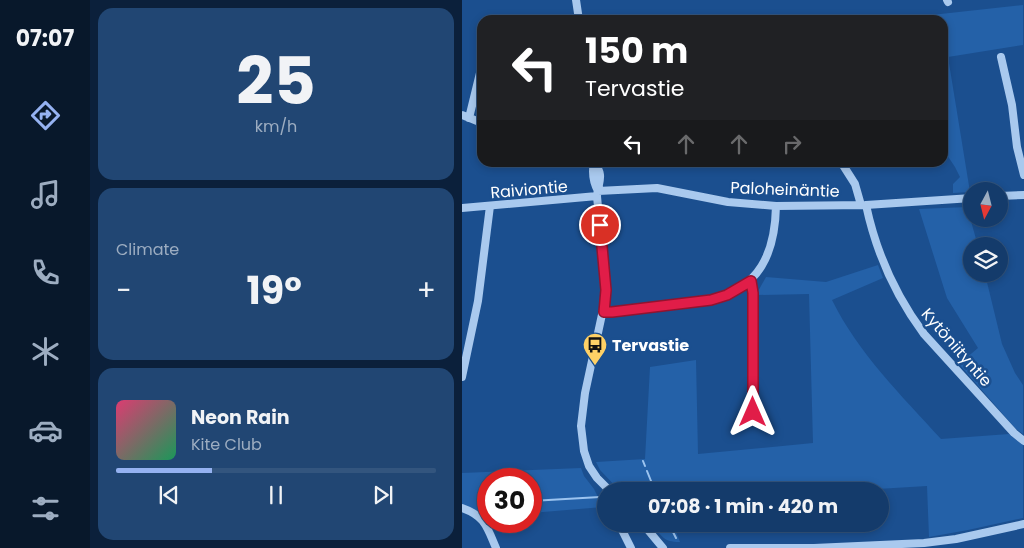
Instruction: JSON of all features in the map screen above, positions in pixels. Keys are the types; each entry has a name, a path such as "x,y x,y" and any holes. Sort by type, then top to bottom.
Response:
{"street":[{"path":"576,0 578,15"},
{"path":"1001,57 1012,105 1017,147 1024,175"},
{"path":"466,117 477,84"},
{"path":"594,167 598,193 606,288 604,312 585,393 581,426 586,458 592,472 601,482"},
{"name":"Kytöniityntie","path":"844,167 855,184 864,205 876,245 895,290 915,322 1014,433 1024,441"},
{"name":"Paloheinäntie","path":"598,193 656,188 728,202 776,206 864,205 963,199"},
{"name":"Raiviontie","path":"462,208 598,193"},
{"path":"1008,196 1024,195"},
{"path":"462,377 478,301 490,206"},
{"path":"604,312 711,300 727,295 751,281 764,263 769,252 776,206"},
{"path":"751,281 753,293 753,412 751,418"},
{"path":"462,508 475,512 482,520 496,548"},
{"path":"730,548 814,548 932,542 1024,524"},
{"path":"623,532 631,548"},
{"path":"649,532 664,548"}],"shaded area":[{"path":"1023,5 1023,45 948,57 948,15 932,15"},
{"path":"948,57 968,182 963,182 963,192 953,193 953,184 960,177 948,156"},
{"path":"963,207 963,228 973,228 975,237 963,237 963,282 987,282 1002,344 1015,373 1023,385 1023,434 1015,428 959,364 978,348 947,298 919,209"},
{"path":"878,265 883,278 832,300 868,356 941,439 1009,434 1023,445 1023,518 929,537 927,486 889,488 889,482 611,482 600,470 596,462 645,459 650,367 696,360 698,454 813,443 809,294 756,295 766,277 826,282"},
{"path":"581,468 597,495 597,508 542,512 542,470"},
{"path":"477,472 477,512 462,505 462,473"},
{"path":"658,532 676,532 680,542 670,541"}],"waterway":[{"path":"643,461 645,466"},
{"path":"647,471 651,482"},
{"path":"542,500 597,497"},
{"path":"673,532 676,538"}],"place":[{"name":"Tervastie","path":"595,366"}],"route":[{"path":"600,225 606,290 604,312 711,300 727,295 751,281 753,293 753,412"}]}
